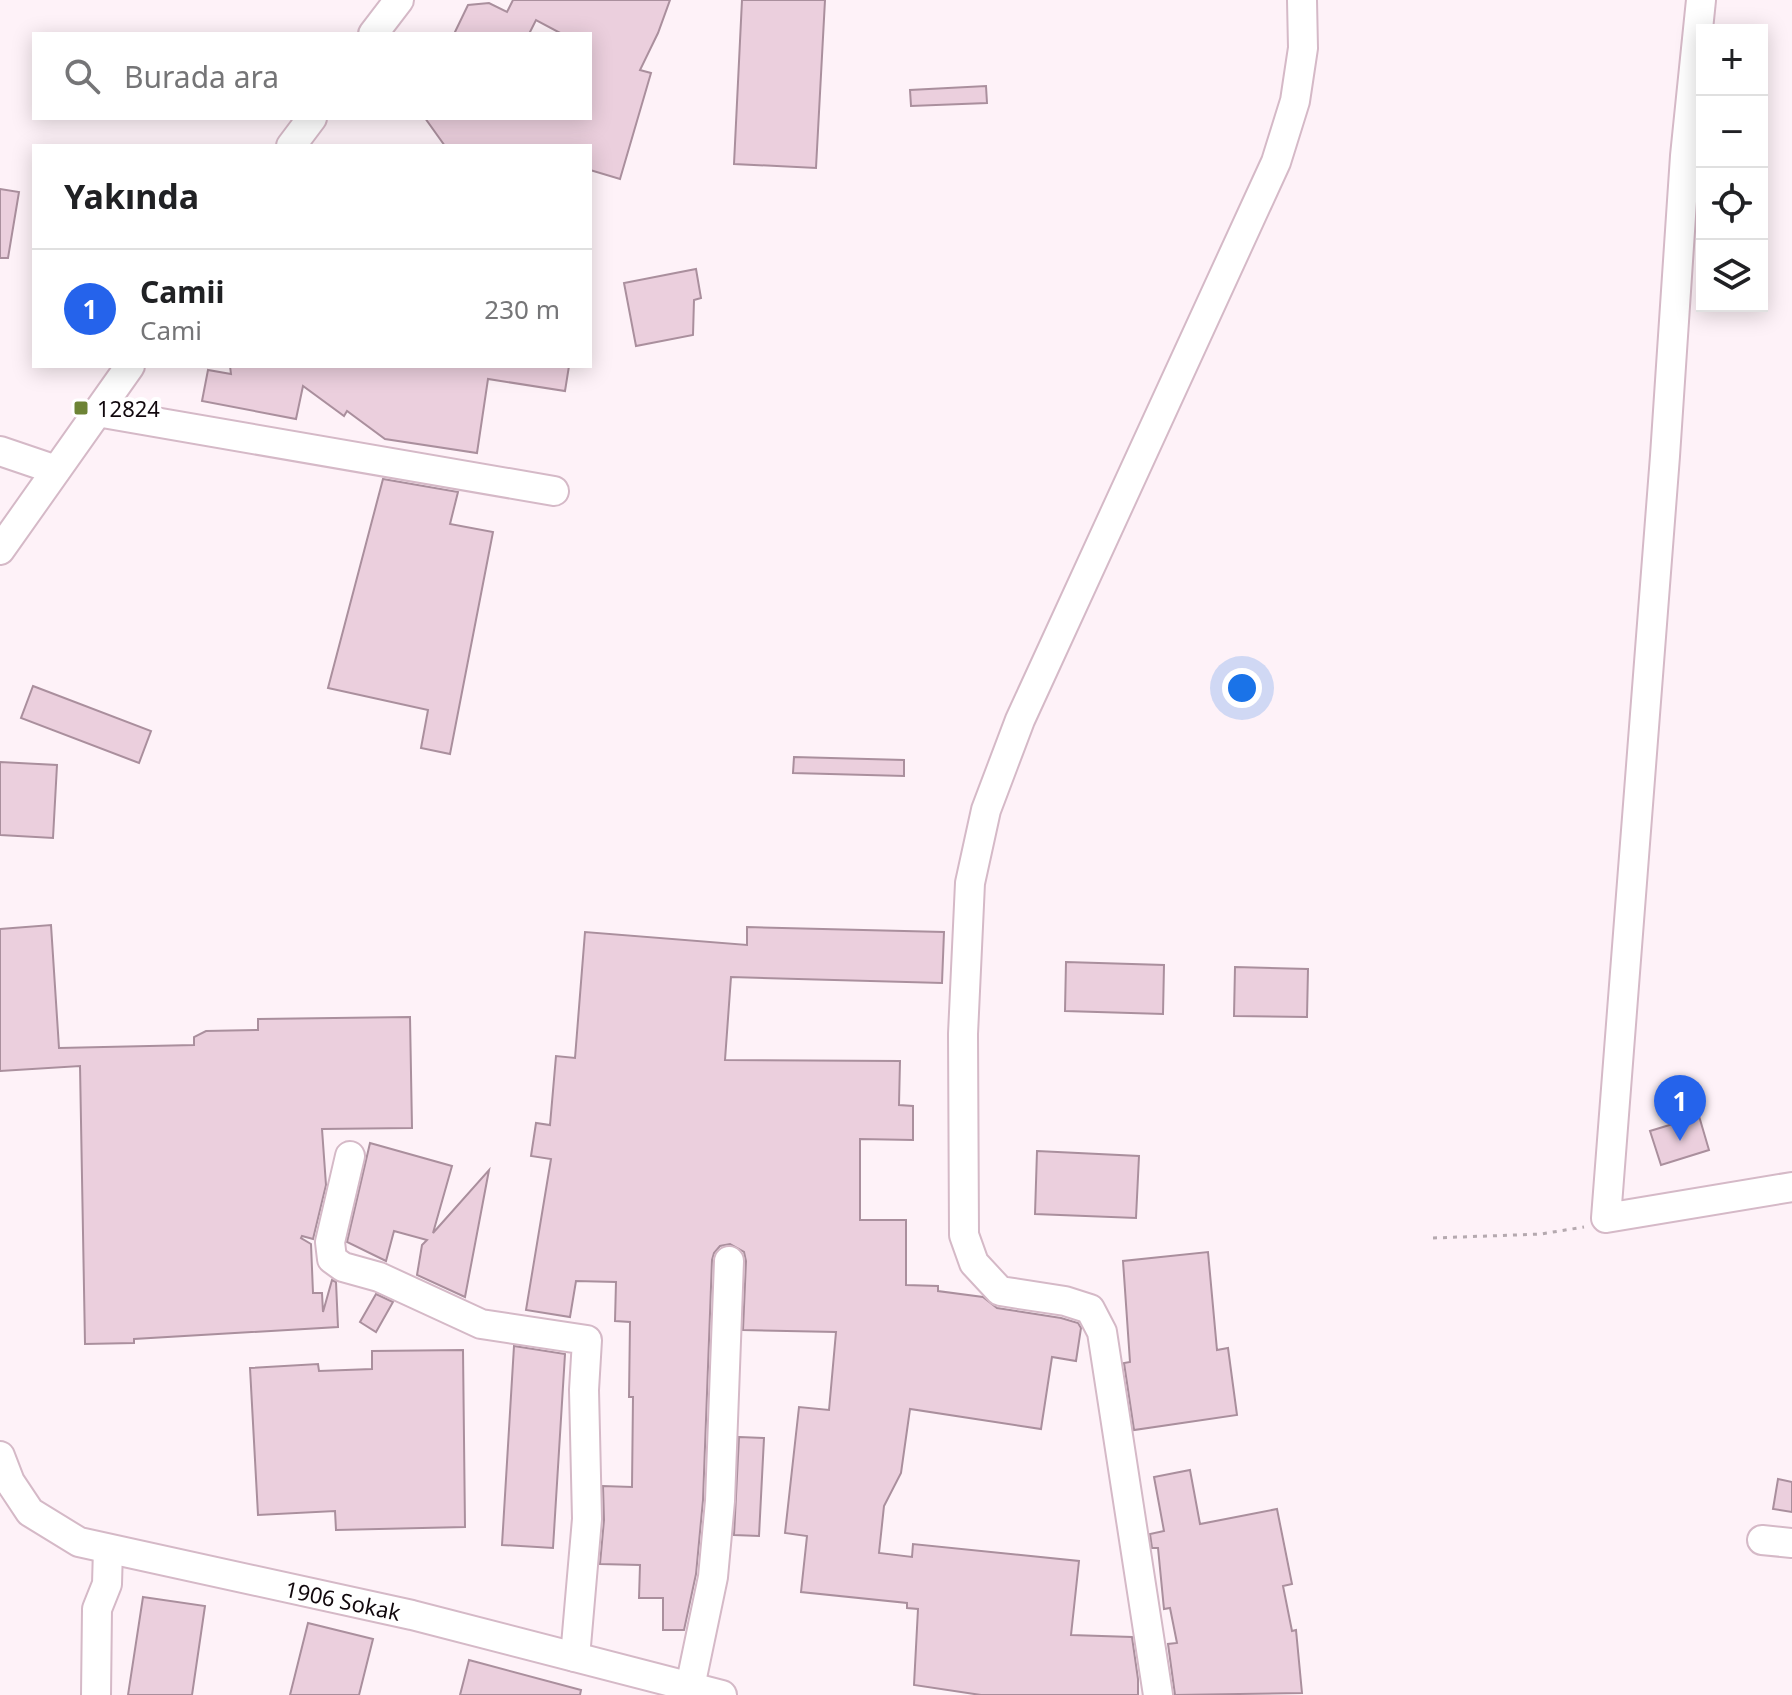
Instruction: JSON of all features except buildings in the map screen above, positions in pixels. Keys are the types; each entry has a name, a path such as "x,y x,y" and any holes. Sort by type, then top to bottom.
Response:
{"street":[{"path":"1158,1695 1102,1332 1090,1309 1065,1301 1000,1291 974,1263 964,1235 963,1034 970,883 986,810 1020,720 1276,162 1295,101 1303,48 1302,0"},
{"path":"1701,0 1685,156 1606,1218 1792,1187"},
{"path":"374,32 394,2"},
{"path":"292,144 310,120"},
{"path":"0,550 129,368"},
{"path":"97,412 554,491"},
{"path":"0,451 56,470"},
{"path":"350,1156 330,1242 332,1259 343,1267 379,1277 481,1324 587,1340 584,1390 587,1519 575,1657"},
{"path":"690,1687 713,1577 720,1501 729,1261"},
{"name":"1906 Sokak","path":"0,1456 10,1482 30,1512 79,1542 412,1615 722,1695"},
{"path":"1762,1540 1792,1543"},
{"path":"96,1695 97,1609 107,1584 108,1549"}],"path":[{"path":"1433,1238 1541,1234 1589,1227 1606,1218"}],"place":[{"name":"12824","path":"81,408"},
{"name":"Camii","path":"1680,1141"}]}
